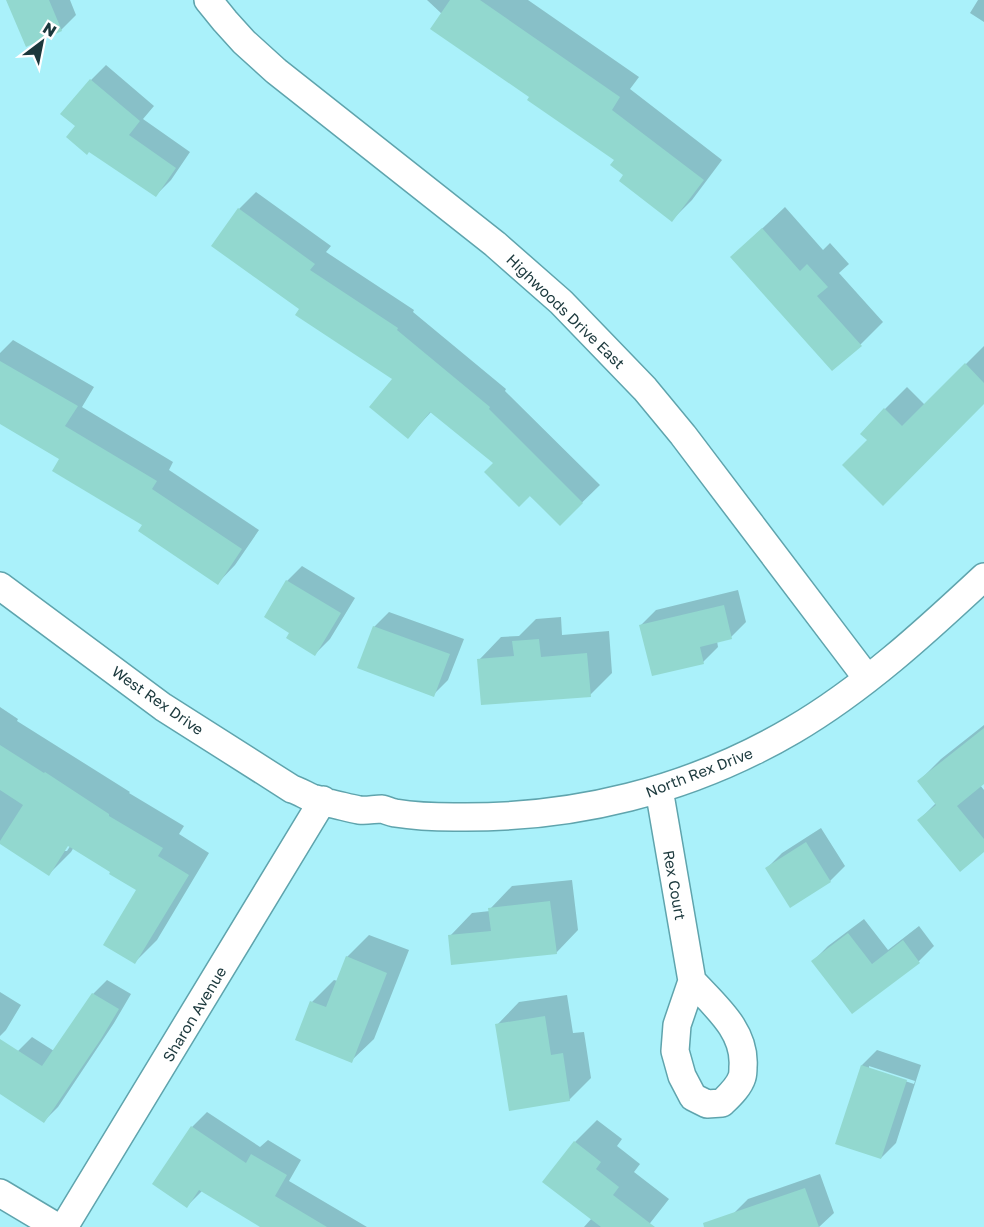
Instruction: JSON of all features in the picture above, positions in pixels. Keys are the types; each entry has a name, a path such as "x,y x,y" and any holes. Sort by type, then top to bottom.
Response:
{"street":[{"name":"Highwoods Drive East","path":"207,0 244,42 276,70 495,244 561,302 645,389 683,435 867,678"},
{"name":"North Rex Drive","path":"323,800 360,810 382,809 395,813 455,817 514,816 617,801 674,785 728,764 767,745 830,706 926,630 984,578"},
{"name":"West Rex Drive","path":"0,586 164,706 292,789 323,800"},
{"name":"Rex Court","path":"658,789 692,981"},
{"name":"Sharon Avenue","path":"64,1227 323,800"},
{"path":"0,1193 57,1227"}],"building":[{"path":"6,0 49,0 62,31 26,47"},
{"path":"450,0 480,0 620,97 612,110 704,180 672,222 619,181 623,175 610,165 614,160 527,100 529,97 430,29"},
{"path":"90,79 140,121 129,135 176,168 156,197 89,152 87,155 66,137 75,126 60,114"},
{"path":"238,208 315,264 310,270 398,328 397,330 490,407 489,409 583,503 560,526 530,496 519,507 484,472 493,463 430,412 408,439 369,407 392,379 295,315 299,309 211,246"},
{"path":"762,228 800,271 807,264 828,287 817,296 862,346 832,371 730,257"},
{"path":"0,361 78,406 65,426 157,481 152,489 242,549 218,585 138,531 142,525 52,471 59,459 0,424"},
{"path":"965,363 984,383 984,404 883,506 842,465 867,440 860,434 884,408 902,426"},
{"path":"286,580 341,613 315,656 286,638 289,633 264,617"},
{"path":"724,605 732,639 700,647 704,664 652,676 639,625"},
{"path":"373,626 450,654 434,697 357,668"},
{"path":"539,639 541,657 587,653 591,697 481,705 477,659 514,656 512,641"},
{"path":"984,728 984,784 957,806 984,839 984,852 960,872 917,820 936,805 917,781"},
{"path":"0,745 163,848 158,856 189,875 135,964 103,945 136,890 68,846 49,876 0,844 23,805 0,790"},
{"path":"806,842 831,882 790,908 765,868"},
{"path":"550,901 557,954 451,965 448,935 491,931 488,908"},
{"path":"848,933 872,964 903,940 920,963 852,1014 811,961"},
{"path":"346,956 387,973 352,1063 295,1040 310,1001 326,1007"},
{"path":"92,993 119,1009 44,1123 0,1094 0,1039 42,1066"},
{"path":"545,1016 551,1055 563,1053 570,1101 509,1111 495,1024"},
{"path":"861,1065 907,1080 881,1159 835,1144"},
{"path":"191,1126 246,1163 251,1154 287,1175 275,1196 327,1227 260,1227 199,1190 187,1208 152,1184"},
{"path":"574,1141 601,1162 596,1169 619,1187 613,1195 655,1227 601,1227 542,1182"},
{"path":"805,1188 819,1227 704,1227 703,1223"}]}
